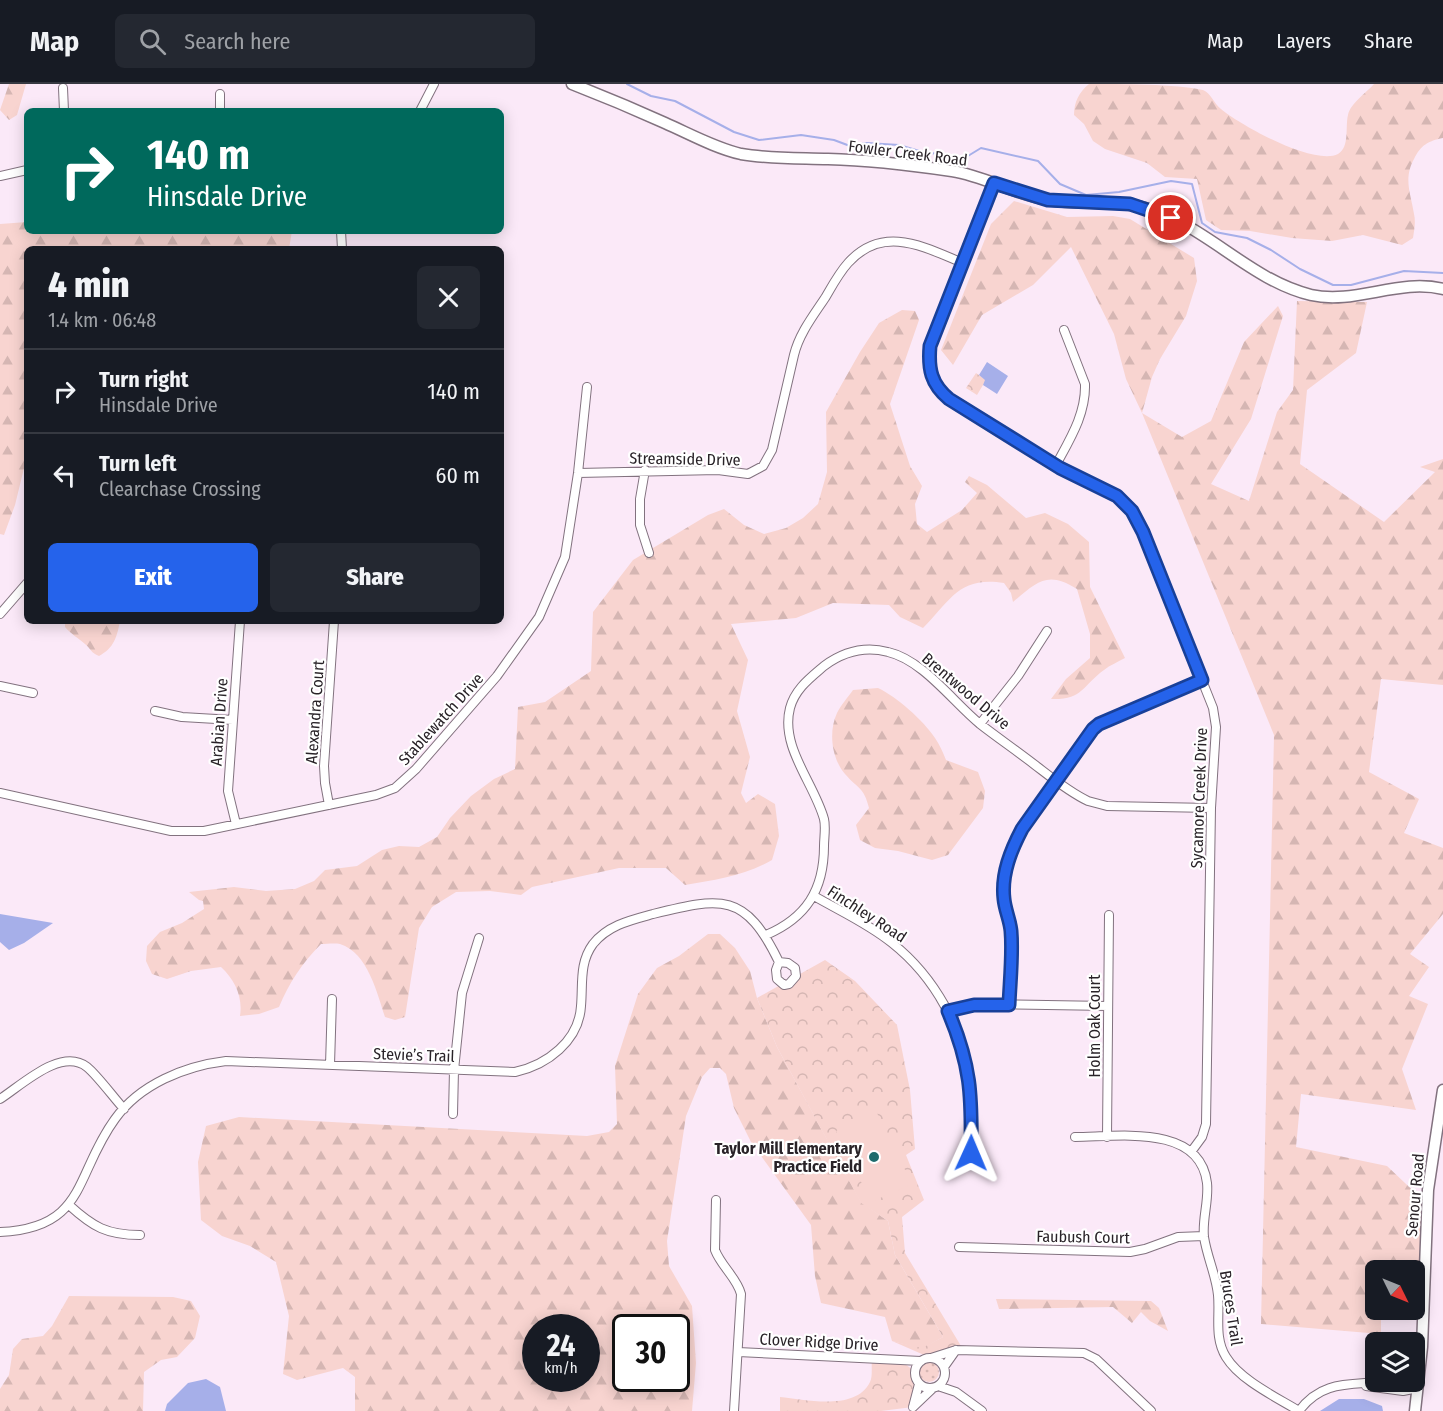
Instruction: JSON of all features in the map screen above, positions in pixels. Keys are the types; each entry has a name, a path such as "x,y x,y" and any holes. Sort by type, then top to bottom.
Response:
{"main road":[{"name":"Fowler Creek Road","path":"572,84 738,153 759,157 848,160 956,171 1048,200 1130,204 1152,210 1171,218 1276,282 1314,295 1346,296 1408,286 1443,289"},
{"name":"Senour Road","path":"1423,1332 1428,1190 1443,1090"},
{"name":"Senour Road","path":"1415,1411 1417,1392"}],"street":[{"path":"422,108 434,84"},
{"path":"63,88 64,108"},
{"path":"220,94 220,108"},
{"path":"0,176 24,171"},
{"name":"Sycamore Creek Drive","path":"994,183 930,346 928,363 935,386 949,399 1056,465 1117,496 1132,511 1143,532 1212,708 1216,728 1211,808 1206,1124 1202,1137 1191,1152"},
{"name":"Streamside Drive","path":"578,473 718,470 744,475 756,471 763,466 772,450 799,339 844,268 864,250 885,242 904,242 963,263"},
{"path":"1056,465 1077,425 1085,393 1085,384 1064,330"},
{"name":"Stablewatch Drive","path":"0,793 171,831 204,831 376,795 395,788 416,770 497,676 539,617 565,557 578,473 587,387"},
{"path":"645,470 640,499 640,525 649,554"},
{"path":"1,610 24,586"},
{"name":"Arabian Drive","path":"236,824 228,791 240,624"},
{"name":"Alexandra Court","path":"329,805 324,766 334,624"},
{"path":"980,724 1018,676 1047,631"},
{"name":"Brentwood Drive","path":"766,935 782,928 802,912 814,896 823,866 824,821 795,752 788,729 790,708 797,691 809,678 831,661 849,652 877,649 900,655 918,667 980,724 1078,796 1095,804 1211,808"},
{"path":"1009,1005 1011,932 1004,900 1005,872 1013,845 1022,829 1093,729 1099,724 1202,680"},
{"path":"0,686 33,693"},
{"path":"155,711 182,717 233,720"},
{"name":"Finchley Road","path":"814,896 876,931 906,955 922,972 948,1011 965,1056 970,1083 971,1153"},
{"name":"Stevie’s Trail","path":"0,1232 25,1230 38,1226 49,1221 69,1205 103,1137 116,1117 138,1096 169,1076 207,1063 226,1061 515,1072 537,1066 557,1052 570,1036 579,1018 582,973 586,958 599,938 628,920 697,904 713,902 727,904 748,915 766,935 779,962"},
{"name":"Holm Oak Court","path":"1107,1137 1109,915"},
{"path":"453,1114 454,1070 462,993 479,938"},
{"path":"330,1065 332,999"},
{"path":"948,1011 974,1005 1108,1006"},
{"path":"0,1099 54,1063 72,1060 89,1068 124,1109"},
{"path":"1075,1137 1161,1137 1191,1152"},
{"name":"Bruces Trail","path":"1191,1152 1201,1165 1207,1182 1204,1236 1218,1292 1218,1334 1227,1358 1244,1377 1299,1411"},
{"path":"716,1200 715,1250 741,1294 734,1411"},
{"path":"69,1205 87,1222 100,1229 140,1235"},
{"name":"Faubush Court","path":"959,1246 1130,1252 1145,1250 1171,1238 1204,1236"},
{"path":"913,1409 944,1377 944,1369 956,1350"},
{"name":"Clover Ridge Drive","path":"738,1352 921,1361 956,1350 1084,1353 1096,1359 1150,1411"},
{"path":"931,1358 940,1362 956,1392"},
{"name":"Clover Ridge Drive","path":"898,1360 914,1372"},
{"path":"913,1409 919,1384 914,1372 921,1361"},
{"path":"1299,1411 1311,1397 1321,1391 1336,1385 1365,1383"},
{"path":"919,1384 923,1387 936,1387 956,1392 982,1411"},
{"path":"1357,1384 1365,1385"}],"green space":[{"path":"9,84 26,84 17,115 9,120 0,110"},
{"path":"1089,84 1163,85 1203,90 1230,116 1260,133 1295,149 1327,156 1342,151 1346,142 1349,111 1374,84 1443,84 1443,138 1429,142 1419,150 1409,173 1408,180 1415,220 1413,238 1402,245 1363,235 1332,241 1292,238 1250,231 1221,230 1206,220 1197,179 1165,177 1147,163 1105,149 1093,141 1084,124 1074,115 1078,98"},
{"path":"1014,201 1067,217 1113,216 1130,219 1194,258 1197,281 1186,316 1160,359 1152,377 1142,413 1126,379 1114,334 1071,247 1033,285 982,315 953,365 941,350 991,224"},
{"path":"24,222 24,234 292,234 290,246 24,246 24,468 15,505 4,535 0,534 0,224"},
{"path":"1297,301 1367,302 1356,353 1307,390 1300,464 1384,522 1435,472 1420,467 1443,459 1443,685 1381,679 1369,772 1419,799 1404,833 1443,848 1443,914 1410,954 1429,967 1409,996 1428,1004 1402,1069 1416,1110 1301,1094 1296,1147 1387,1166 1424,1201 1421,1260 1365,1260 1365,1320 1381,1320 1381,1332 1261,1324 1274,735 1142,413 1182,437 1211,421 1244,342 1278,306 1283,316 1251,419 1211,484 1249,501 1277,412 1293,390"},
{"path":"902,310 915,311 919,320 890,404 910,466 922,486 915,504 917,524 927,532 962,510 977,493 965,482 969,476 987,485 1026,518 1045,513 1068,524 1089,542 1090,587 1125,658 1106,668 1076,694 1062,699 1051,699 1066,679 1090,658 1090,634 1077,589 1067,583 1050,579 1036,584 1013,602 1011,593 1004,583 976,583 957,592 923,628 900,617 889,605 833,603 796,618 731,624 748,660 737,711 750,757 741,793 746,803 758,794 775,804 779,836 772,860 741,874 685,885 666,868 619,868 532,887 521,895 490,891 456,892 432,907 419,928 405,1017 395,1020 385,1017 375,986 358,956 340,944 321,944 297,974 279,1007 259,1014 240,1016 237,989 221,967 191,971 167,979 152,974 146,961 147,946 160,932 182,923 204,909 203,901 189,892 234,887 266,891 295,889 314,881 325,870 357,866 382,850 399,846 419,847 437,837 450,818 471,796 494,779 515,769 518,707 545,702 591,671 593,612 633,560 708,515 724,509 744,525 764,534 786,528 803,518 818,504 827,472 826,412 879,323"},
{"path":"976,373 986,380 977,395 966,388"},
{"path":"65,624 119,624 114,642 99,656 65,627"},
{"path":"878,688 901,703 924,724 937,741 946,760 978,772 985,791 983,808 948,855 932,860 898,851 875,848 860,840 856,825 869,808 863,792 845,774 837,761 832,737 833,728 837,713 853,690"},
{"path":"708,934 720,934 735,948 750,971 757,998 777,1047 861,1202 888,1221 895,1255 943,1337 922,1349 892,1341 885,1317 821,1303 815,1276 811,1225 751,1142 734,1108 726,1074 720,1068 710,1068 702,1077 686,1116 667,1241 669,1266 692,1306 696,1363 692,1411 355,1411 355,1377 343,1368 297,1380 283,1374 289,1316 276,1262 250,1246 222,1236 201,1220 198,1162 206,1126 239,1117 587,1136 609,1132 617,1124 615,1066 638,994 657,968 679,956"},
{"path":"825,960 855,981 897,1025 910,1090 915,1149 906,1155 924,1200 902,1217 905,1253 964,1351 931,1358 892,1341 922,1348 943,1337 895,1255 888,1221 861,1203 777,1047 757,998"},
{"name":"Taylor Mill Elementary Practice Field","path":"876,1111 912,1184 871,1202 836,1131"},
{"path":"69,1296 173,1297 191,1301 200,1316 195,1338 177,1357 161,1360 144,1372 143,1411 0,1411 0,1389 9,1375 13,1349 22,1339 43,1336 52,1326"},
{"path":"996,1299 1151,1301 1159,1308 1168,1331 1150,1321 1141,1312 1132,1323 1113,1307 999,1309"},
{"path":"872,1359 901,1362 912,1370 918,1383 913,1407 881,1411 780,1411 780,1397 830,1402 854,1397 870,1382"},
{"path":"929,1362 936,1365 939,1372 936,1379 929,1382 922,1379 919,1372 922,1365"}],"water":[{"path":"987,362 1008,376 997,394 983,385 985,380 979,375"},
{"path":"0,914 53,923 24,943 9,950 0,942"},
{"path":"206,1379 220,1387 226,1411 165,1411 167,1404 188,1383"},
{"path":"1339,1399 1364,1399 1382,1406 1383,1411 1320,1411"}],"waterway":[{"path":"627,84 651,96 675,101 734,132 759,140 801,135 834,140 850,146 867,143 899,145 963,159 981,148 1038,161 1060,184 1086,195 1119,192 1171,181 1192,184 1202,223 1215,232 1247,238 1333,285 1351,285 1404,271 1443,273"}],"place":[{"name":"Taylor Mill Elementary Practice Field","path":"874,1157"}],"route":[{"path":"971,1153 970,1083 965,1056 948,1011 974,1005 1009,1005 1011,932 1004,900 1004,888 1005,872 1013,845 1093,729 1106,720 1202,680 1143,532 1132,511 1117,496 1060,468 941,393 935,386 928,363 930,346 994,183 1048,200 1130,204 1171,218"}]}
